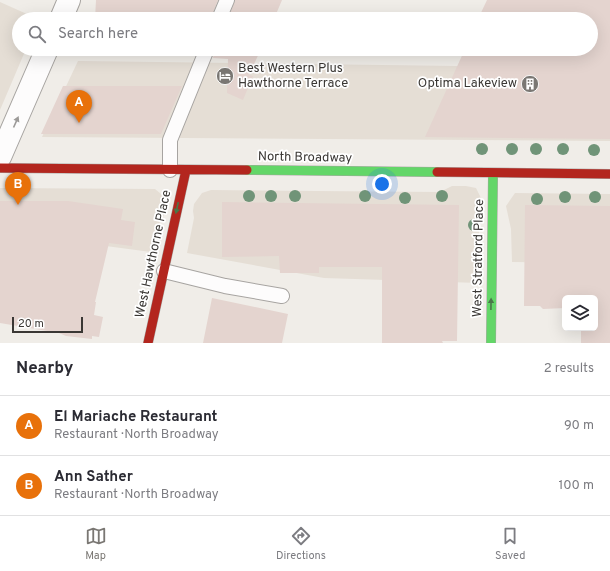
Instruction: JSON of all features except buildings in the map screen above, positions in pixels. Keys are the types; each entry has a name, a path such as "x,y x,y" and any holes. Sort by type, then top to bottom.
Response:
{"main road":[{"name":"North Broadway","path":"0,168 610,174"},
{"name":"West Hawthorne Place","path":"148,343 186,170"},
{"name":"West Stratford Place","path":"491,343 493,174"}],"street":[{"path":"64,12 69,0"},
{"path":"0,157 44,56"}],"lane":[{"path":"222,12 227,0"},
{"path":"170,170 170,140 204,56"},
{"path":"164,271 225,286 282,296"}],"shaded area":[{"path":"0,2 22,12 12,12 12,56 23,56 0,110"},
{"path":"78,61 610,68 610,141 42,137"},
{"path":"452,186 476,188 482,200 482,210 479,218 479,283 324,278 187,253 194,218 194,204 202,193 211,190 440,192"},
{"path":"0,188 155,189 166,198 164,215 156,229 151,252 38,237 0,316"},
{"path":"515,193 610,194 610,263 512,262 511,229 506,206"}],"traffic: fast":[{"path":"247,170 437,172"},
{"path":"491,343 493,174"}],"traffic: jam":[{"path":"0,168 247,170"},
{"path":"148,343 186,170"},
{"path":"437,172 610,174"}],"place":[{"name":"Best Western Plus Hawthorne Terrace","path":"225,76"},
{"name":"Optima Lakeview","path":"530,84"},
{"name":"El Mariache Restaurant","path":"79,123"},
{"name":"Ann Sather","path":"18,205"}]}
